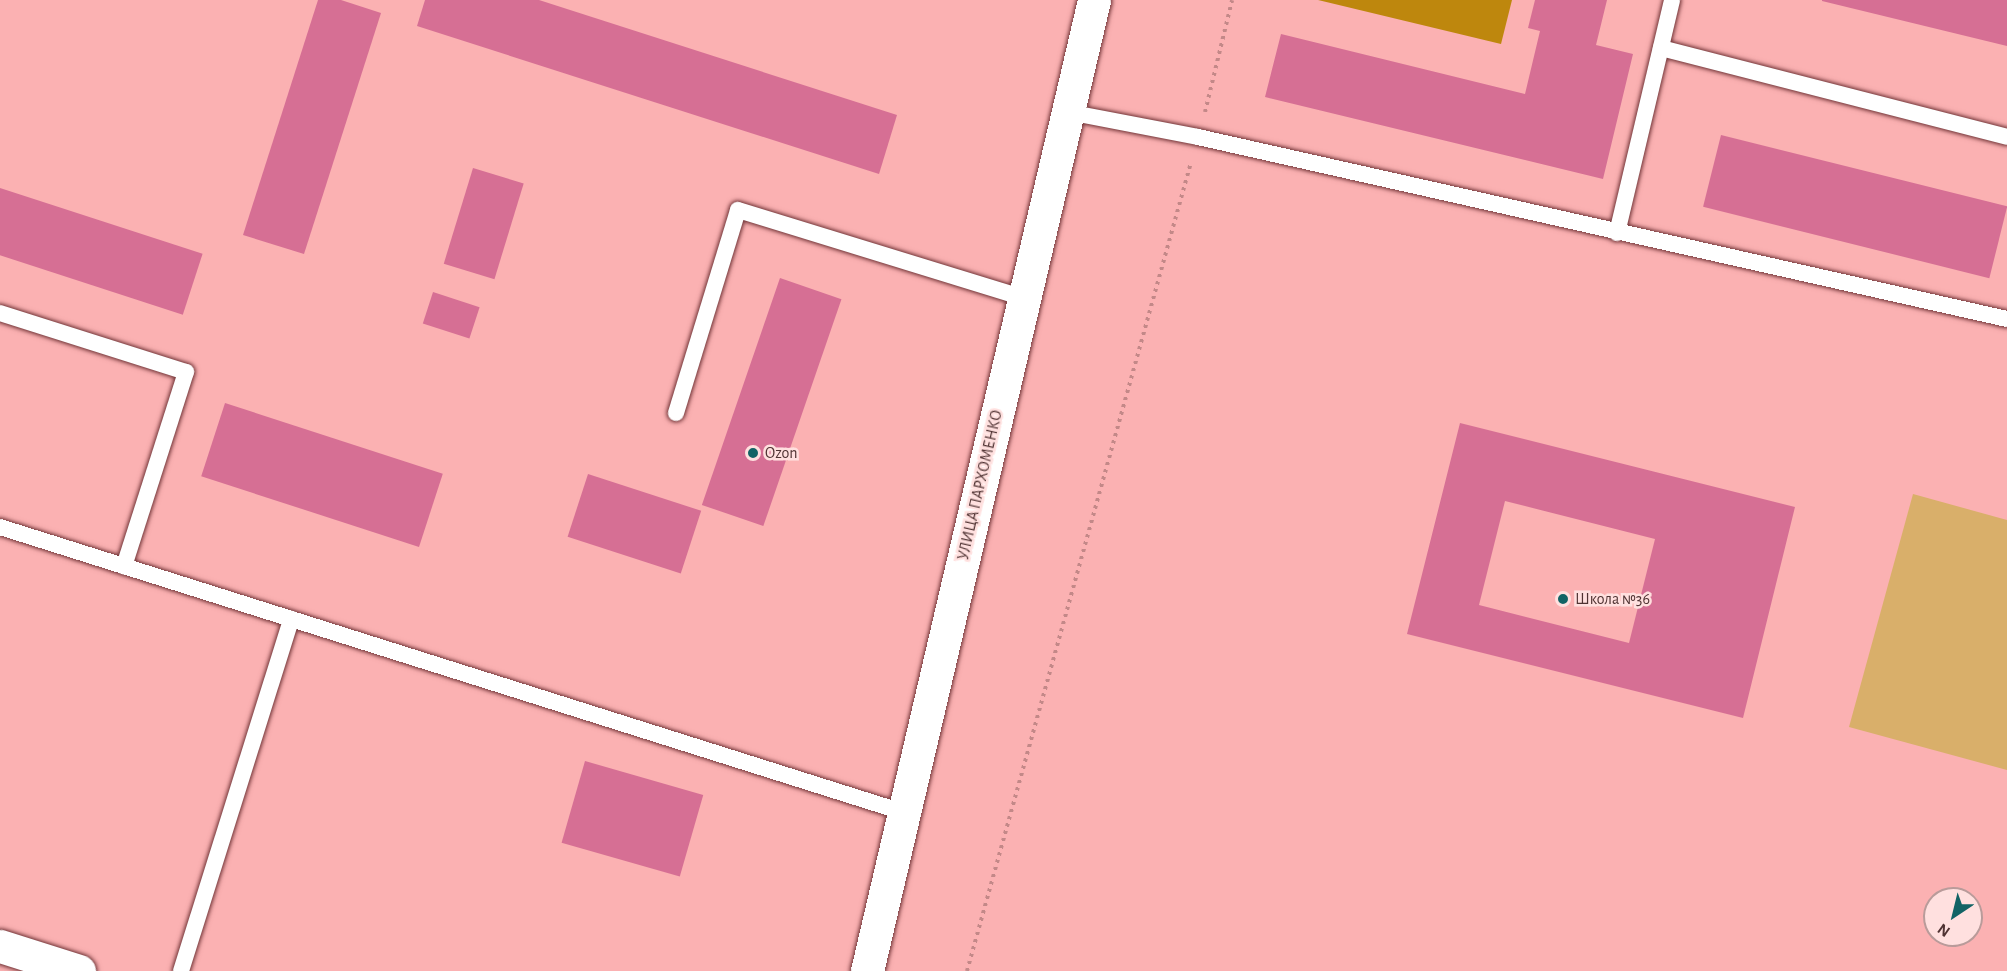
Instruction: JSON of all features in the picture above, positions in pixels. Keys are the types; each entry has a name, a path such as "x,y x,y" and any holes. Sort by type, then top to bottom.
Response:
{"street":[{"name":"УЛИЦА ПАРХОМЕНКО","path":"867,971 1094,0"},
{"path":"0,946 79,971"}],"lane":[{"path":"1617,233 1672,0"},
{"path":"1661,48 2007,137"},
{"path":"1068,112 1198,137 2007,320"},
{"path":"676,413 738,210 1024,298"},
{"path":"0,313 186,372 124,566"},
{"path":"0,527 903,812"},
{"path":"181,971 291,619"}],"path":[{"path":"967,971 1198,137 1232,0"}],"shaded area":[{"path":"1318,0 1512,0 1501,44"},
{"path":"1913,494 2007,520 2007,770 1849,727"}],"building":[{"path":"318,0 341,0 381,13 304,254 243,235"},
{"path":"425,0 539,0 897,115 879,174 417,26"},
{"path":"1535,0 1607,0 1596,45 1633,54 1603,179 1265,97 1281,34 1525,94 1540,31 1528,28"},
{"path":"1822,0 2007,0 2007,46 1822,1"},
{"path":"1721,135 2007,206 1989,278 1703,207"},
{"path":"473,168 524,183 494,279 444,264"},
{"path":"0,188 203,254 183,315 0,255"},
{"path":"780,278 841,299 763,526 702,505"},
{"path":"433,292 480,307 469,339 423,323"},
{"path":"225,403 443,474 419,547 201,476"},
{"path":"1460,423 1795,507 1743,718 1407,634","holes":["1505,501 1655,539 1629,643 1479,605"]},
{"path":"588,474 701,511 681,574 568,537"},
{"path":"585,761 703,795 680,877 562,843"}],"place":[{"name":"Ozon","path":"753,453"},
{"name":"Школа №36","path":"1563,599"}]}
